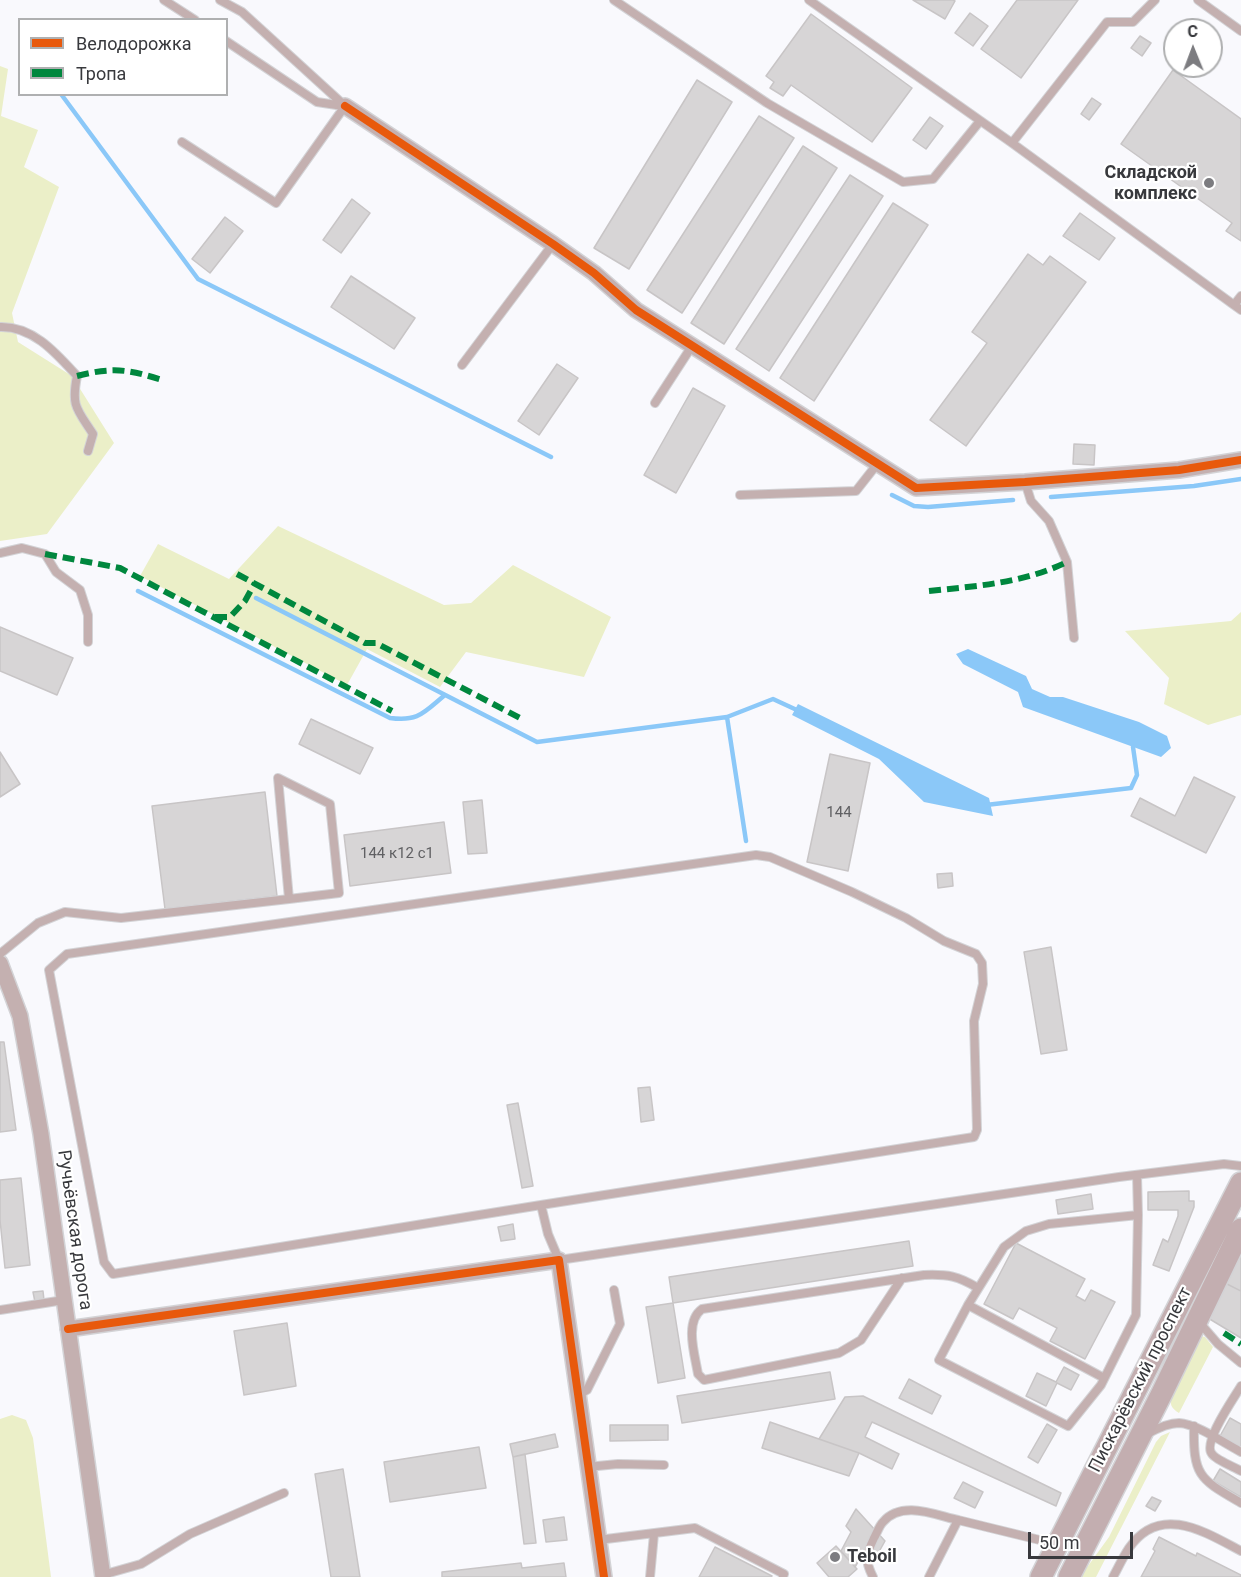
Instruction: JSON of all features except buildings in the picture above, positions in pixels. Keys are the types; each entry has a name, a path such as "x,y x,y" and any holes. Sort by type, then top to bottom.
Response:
{"main road":[{"name":"Пискарёвский проспект","path":"1041,1577 1241,1183"},
{"name":"Пискарёвский проспект","path":"1069,1577 1241,1229"}],"street":[{"path":"345,106 553,244 594,273 636,310 916,488 1179,470 1241,460"},
{"name":"Ручьёвская дорога","path":"1,964 20,1016 41,1134 103,1576"},
{"path":"68,1329 559,1260 604,1577"}],"lane":[{"path":"165,0 192,18"},
{"path":"219,0 242,12 345,106"},
{"path":"614,0 767,103 903,182 933,179 980,121"},
{"path":"809,0 1012,143 1238,308 1241,296"},
{"path":"1012,143 1107,22 1133,22 1155,0"},
{"path":"1198,0 1241,31"},
{"path":"228,42 317,102 345,106"},
{"path":"182,142 276,203 345,106"},
{"path":"462,365 553,244"},
{"path":"0,327 12,326 48,345 77,376 73,395 75,405 93,434 88,451"},
{"path":"655,403 692,346"},
{"path":"740,495 856,491 878,463"},
{"path":"1025,482 1031,501 1049,520 1067,562 1074,638"},
{"path":"0,553 22,549 45,554 56,572 80,590 88,615 88,642"},
{"path":"1,964 38,923 65,912 121,918 289,899 339,892 330,804 278,778 289,899"},
{"path":"756,855 770,857 852,892 906,918 944,941 976,954 982,963 983,984 974,1021 977,1130 974,1137 541,1205 113,1274 104,1262 49,970 67,954 756,855"},
{"path":"541,1205 548,1234 559,1260 1137,1175 1224,1164 1241,1166"},
{"path":"1137,1175 1138,1215 1136,1315 1101,1385 1068,1426 939,1360 968,1305 1004,1247 1026,1231 1049,1224 1138,1215"},
{"path":"902,1278 861,1340 839,1353 704,1380 698,1374 692,1327 696,1313 702,1308 902,1278 924,1275 946,1274 961,1278 978,1288"},
{"path":"577,1395 587,1390 620,1324 614,1290"},
{"path":"0,1310 64,1300"},
{"path":"968,1305 1104,1378"},
{"path":"1197,1321 1218,1344 1241,1363"},
{"path":"1241,1386 1209,1446 1212,1455 1241,1472"},
{"path":"1140,1437 1162,1427 1179,1423 1194,1426 1241,1452"},
{"path":"1194,1426 1193,1450 1196,1467 1206,1483 1241,1503"},
{"path":"588,1467 611,1464 664,1466"},
{"path":"103,1576 141,1564 190,1534 284,1493"},
{"path":"873,1577 867,1564 867,1553 883,1522 894,1514 910,1509 1058,1544"},
{"path":"929,1577 957,1520"},
{"path":"1113,1577 1128,1548 1140,1535 1154,1527 1170,1523 1187,1524 1241,1551"},
{"path":"598,1540 695,1528 784,1574 783,1577"},
{"path":"650,1577 654,1534"}],"green space":[{"path":"0,66 8,69 1,116 38,130 24,167 59,187 12,313 18,342 72,376 114,443 47,534 0,541"},
{"path":"278,526 444,605 471,603 513,565 611,617 584,677 466,652 440,687 367,649 347,685 140,576 158,544 229,579"},
{"path":"1241,612 1241,715 1208,725 1164,704 1169,678 1125,631 1231,621"},
{"path":"1201,1336 1205,1337 1213,1347 1179,1413 1171,1405 1172,1394"},
{"path":"12,1415 26,1420 33,1438 51,1577 0,1577 0,1419"},
{"path":"1170,1432 1096,1577 1080,1577 1109,1537 1156,1442 1161,1436"}],"water":[{"path":"968,649 1026,676 1032,689 1050,697 1063,697 1139,722 1167,736 1171,748 1161,757 1023,707 1018,692 963,664 956,654"},
{"path":"798,704 989,798 993,816 924,802 879,759 792,715"}],"waterway":[{"path":"62,96 198,279 551,457"},
{"path":"1051,497 1194,486 1241,479"},
{"path":"892,495 914,506 928,507 1013,500"},
{"path":"138,591 390,718 415,717 445,695"},
{"path":"256,598 537,742 727,717 746,841"},
{"path":"727,717 773,699 799,711"},
{"path":"986,805 1131,788 1137,775 1133,747"}],"marked path":[{"path":"77,376 120,370 162,380"},
{"path":"45,554 120,568 392,711"},
{"path":"929,591 1017,579 1067,562"},
{"path":"237,574 365,643 376,643 522,719"},
{"path":"215,617 230,617 245,601 255,583"},
{"path":"1224,1333 1241,1344"}],"cycle path":[{"path":"345,106 553,244 594,273 636,310 916,488 1179,470 1241,460"},
{"path":"68,1329 559,1260 604,1577"}],"place":[{"name":"Складской комплекс","path":"1209,183"},
{"name":"Teboil","path":"835,1557"}]}
